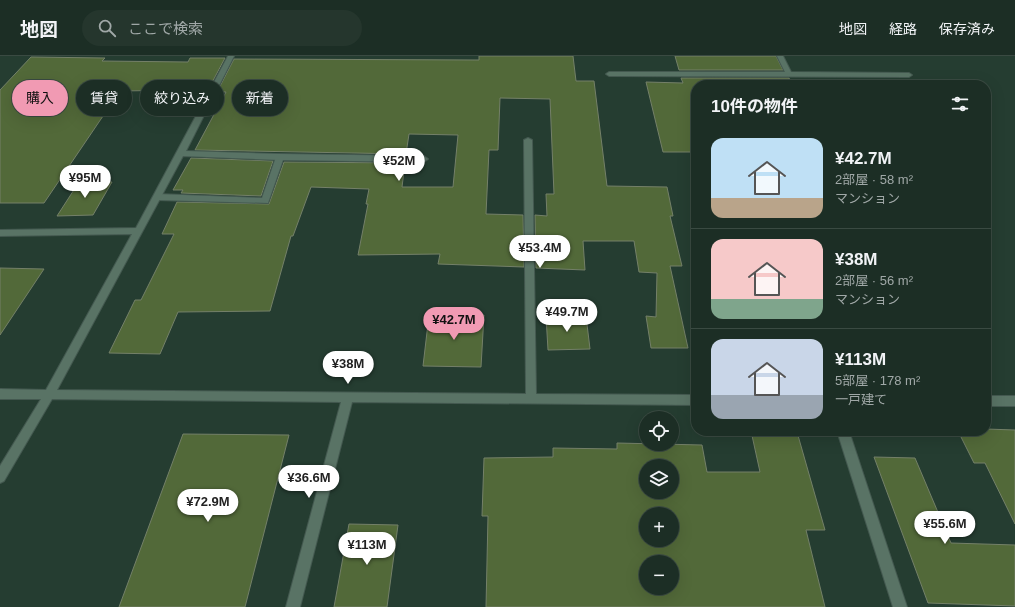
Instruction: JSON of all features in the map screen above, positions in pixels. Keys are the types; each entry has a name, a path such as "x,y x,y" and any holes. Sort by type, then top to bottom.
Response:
{"street":[{"path":"0,478 49,394 157,197 231,56"},
{"path":"780,56 789,74"},
{"path":"608,74 909,75"},
{"path":"528,140 531,397"},
{"path":"181,153 280,157 424,159"},
{"path":"157,197 265,201 280,157"},
{"path":"0,233 137,232"},
{"path":"0,394 531,397 691,400"},
{"path":"293,607 348,397"},
{"path":"991,401 1015,401"},
{"path":"845,436 900,607"}],"building":[{"path":"479,56 573,56 576,81 594,81 607,186 667,187 673,216 670,216 682,266 670,266 688,348 651,348 646,316 656,317 657,273 639,272 634,241 583,241 585,270 536,268 535,215 547,216 546,194 554,194 550,99 500,98 498,150 489,150 486,214 523,215 524,267 438,264 440,254 358,255 368,204 366,204 369,189 311,187 293,236 291,236 270,311 178,312 160,354 109,353 135,300 141,300 174,234 162,234 177,202 269,204 284,162 405,163 402,187 453,187 458,135 409,134 406,154 195,150 213,116 224,116 224,96 226,92 224,92 223,80 234,59 479,60"},
{"path":"675,56 776,56 783,70 679,70"},
{"path":"31,57 105,58 102,61 188,62 190,58 225,58 213,80 140,80 140,91 132,91 132,80 76,80 76,116 103,116 44,203 0,203 0,90"},
{"path":"681,78 789,78 790,80 691,80 691,152 663,152 646,82 683,83"},
{"path":"191,158 273,161 261,196 181,193 183,190 173,190"},
{"path":"79,182 112,182 93,215 57,216"},
{"path":"0,268 44,269 0,335"},
{"path":"429,315 484,315 481,367 423,366"},
{"path":"546,316 586,316 590,349 548,350"},
{"path":"991,429 1015,430 1015,524 985,463 974,463 960,436 991,436"},
{"path":"183,434 289,435 245,607 119,607"},
{"path":"752,436 798,436 825,530 806,530 825,607 486,607 488,516 482,516 484,458 553,457 553,448 617,449 617,443 639,444 639,451 679,451 679,444 702,445 707,472 760,472"},
{"path":"874,457 915,458 951,543 1015,545 1015,606 928,603"},
{"path":"349,524 398,525 387,607 334,607"}]}
